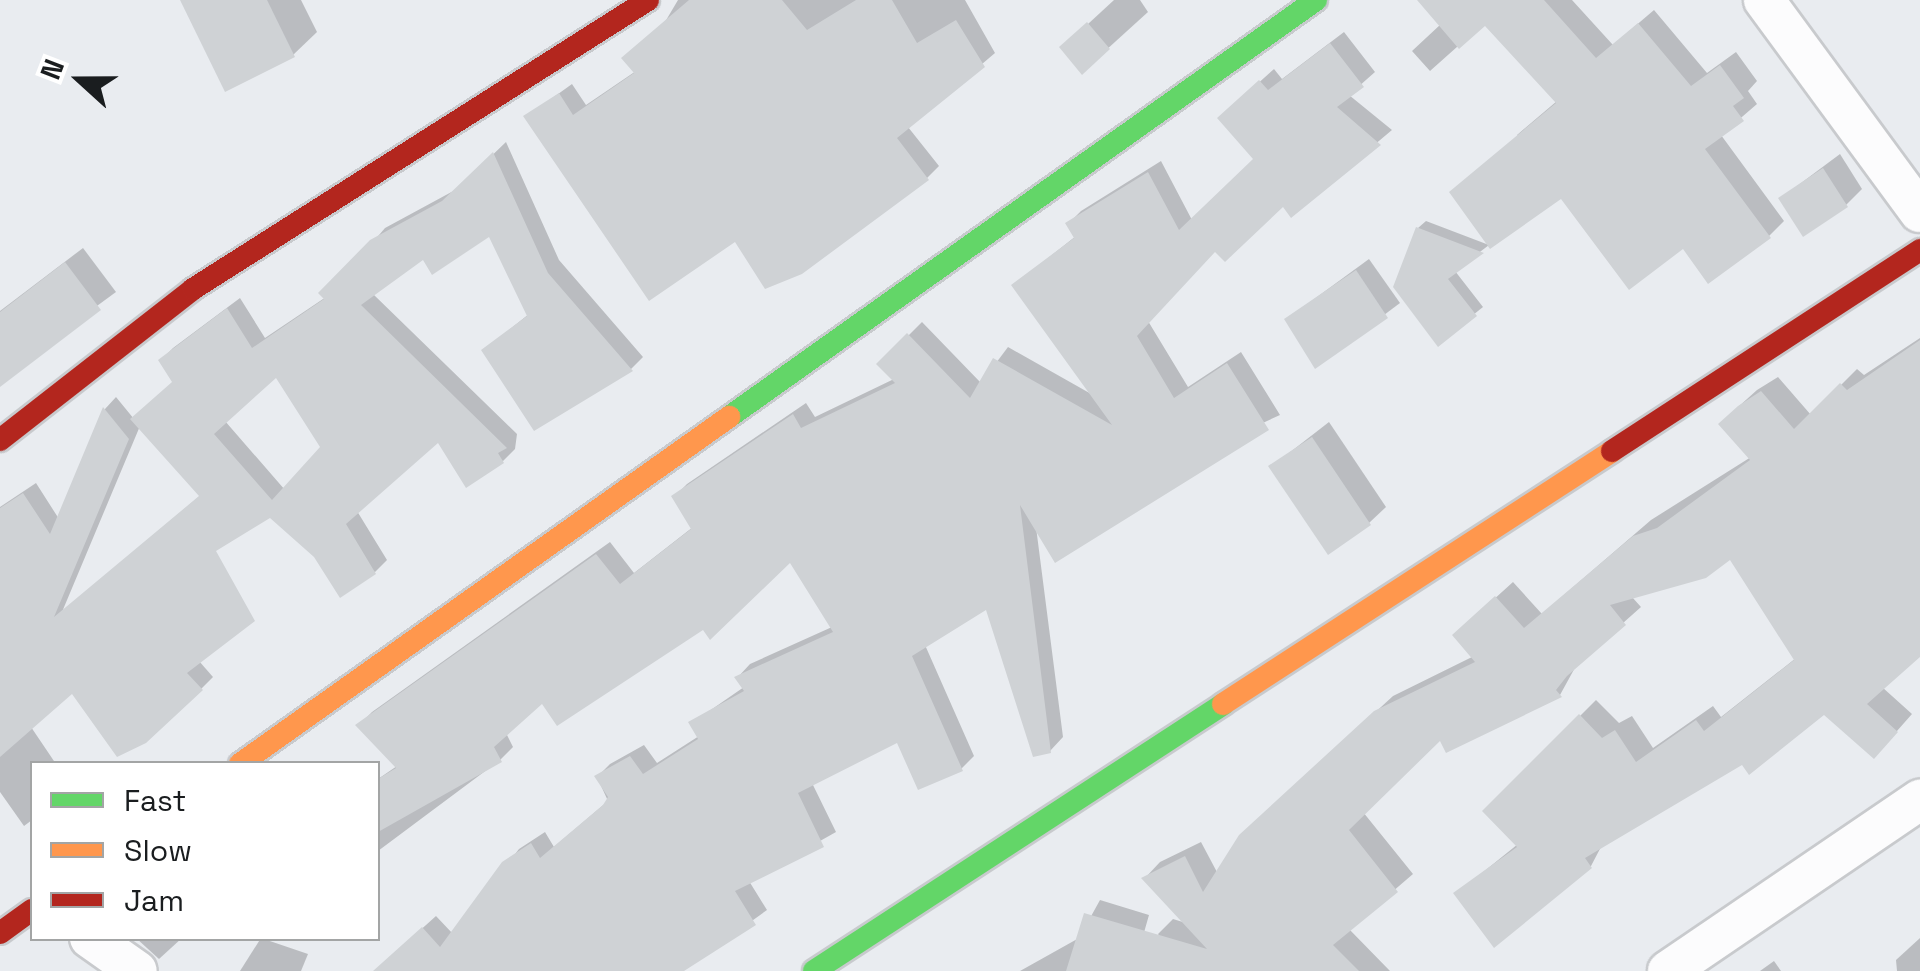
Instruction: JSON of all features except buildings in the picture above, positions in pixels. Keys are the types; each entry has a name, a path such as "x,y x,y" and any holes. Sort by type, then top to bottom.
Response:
{"street":[{"path":"0,440 193,289 648,0"},
{"path":"244,761 1316,0"},
{"path":"1764,0 1920,212"},
{"path":"814,971 1920,250"},
{"path":"1668,971 1920,800"},
{"path":"0,933 30,911"},
{"path":"94,941 137,971"}],"traffic: fast":[{"path":"729,417 1316,0"},
{"path":"814,971 1223,704"}],"traffic: slow":[{"path":"244,761 729,417"},
{"path":"1223,704 1612,451"}],"traffic: jam":[{"path":"0,440 193,289 648,0"},
{"path":"1612,451 1920,250"},
{"path":"0,933 30,911"}]}
